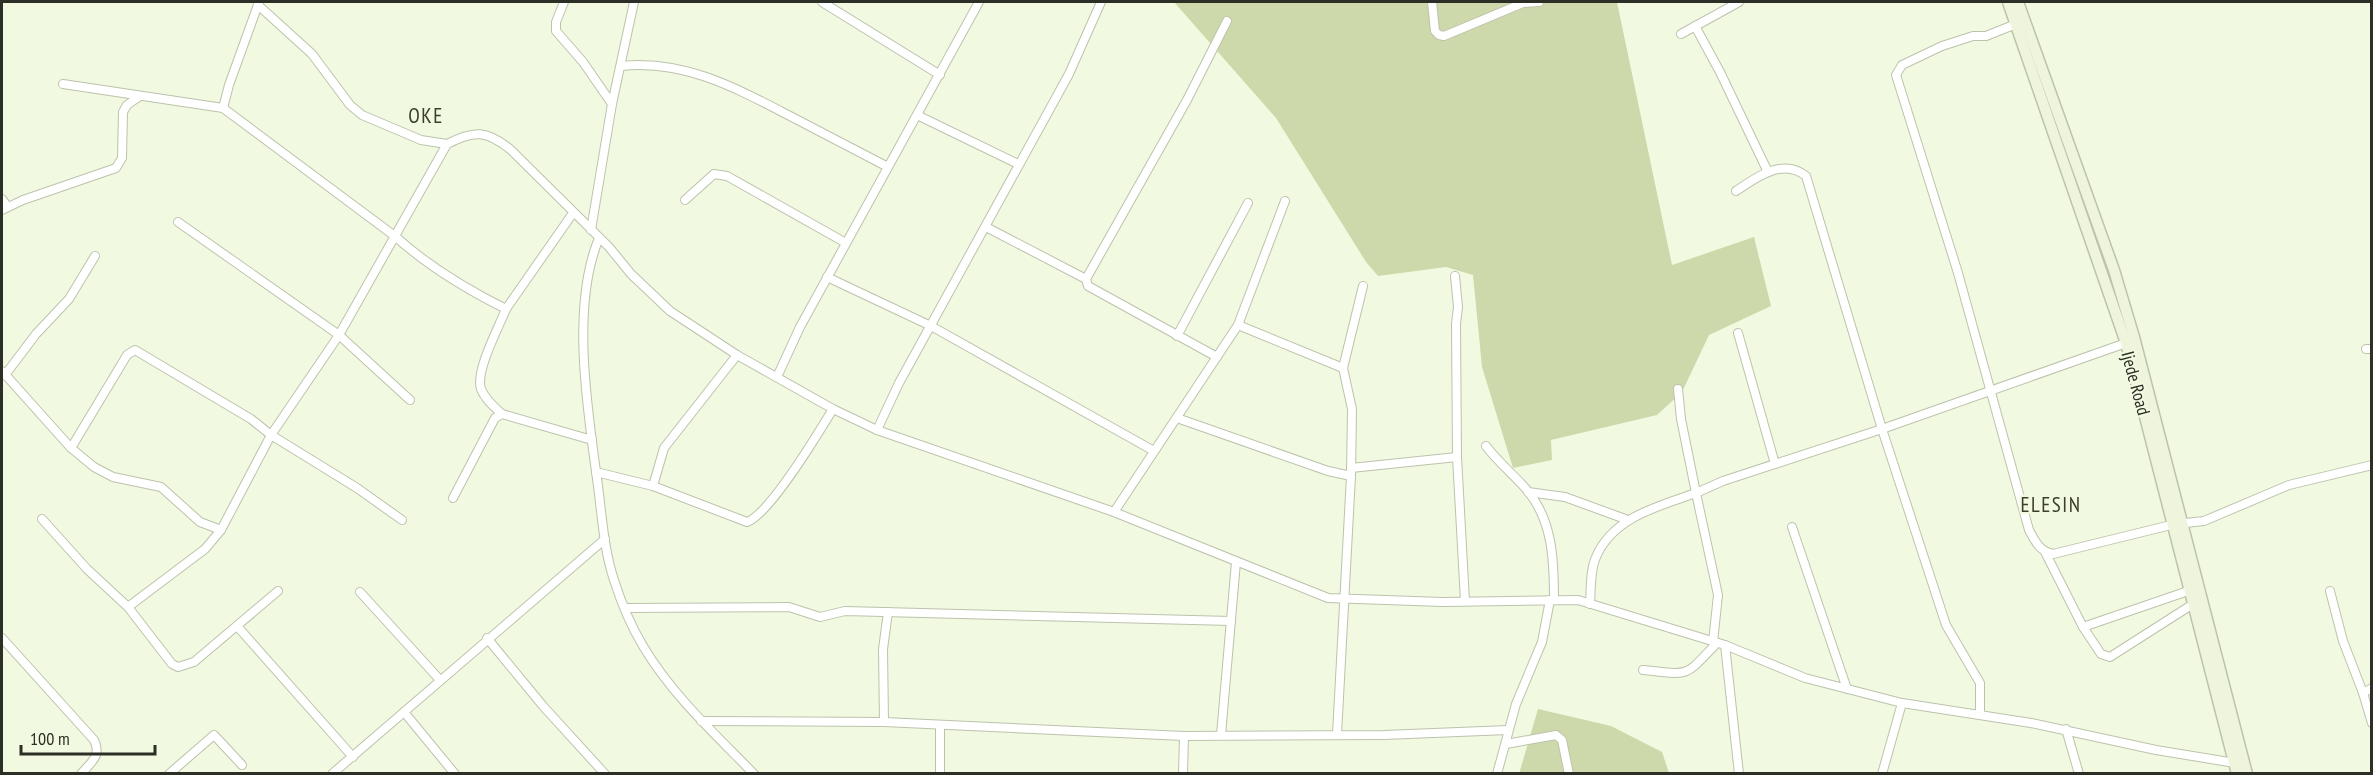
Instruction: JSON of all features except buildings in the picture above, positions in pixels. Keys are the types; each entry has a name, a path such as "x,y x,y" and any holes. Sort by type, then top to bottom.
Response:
{"main road":[{"name":"Ijede Road","path":"2008,2 2109,272 2126,343 2180,524 2193,604 2236,769"},
{"name":"Ijede Road","path":"2018,2 2109,272 2247,774"}],"street":[{"path":"564,2 556,22 556,31 583,62 612,104"},
{"path":"591,230 612,104 634,2"},
{"path":"822,2 940,75"},
{"path":"777,377 800,327 979,2"},
{"path":"877,430 899,383 1069,74 1101,2"},
{"path":"1432,2 1435,31 1444,36 1521,2 1539,2"},
{"path":"1681,34 1739,2"},
{"path":"223,108 258,3 312,54 350,105 362,115 421,140 447,144 476,132 493,137 512,150 599,238 631,274 669,310 737,355 833,409 877,430 1114,512 1328,598 1343,601 1578,600 1718,644 1805,678 1902,704 2066,729 2236,769"},
{"path":"1217,357 1088,286 1086,279 1182,110 1227,21"},
{"path":"2016,24 1986,36 1973,36 1942,46 1902,65 1896,75 1958,273 2029,530 2045,552 2083,627 2101,654 2110,657 2193,604"},
{"path":"1695,26 1767,170"},
{"path":"621,66 659,64 691,71 731,85 888,166"},
{"path":"63,84 223,108 396,237 416,256 471,291 506,309"},
{"path":"2,199 4,208 116,168 122,158 123,112 127,105 140,96"},
{"path":"917,115 1018,164"},
{"path":"128,607 205,549 221,530 271,435 339,336 447,144"},
{"path":"1736,191 1767,170 1800,171 1806,176 1882,429 1946,625 1980,683 1980,715"},
{"path":"685,200 714,174 727,176 846,243"},
{"path":"1114,512 1177,418 1193,389 1238,325 1285,201"},
{"path":"1177,336 1248,203"},
{"path":"573,213 506,309 480,375 481,388 488,400 502,414 592,440"},
{"path":"178,222 339,336 410,400"},
{"path":"986,227 1086,279"},
{"path":"599,238 586,286 585,373 605,539 613,578 643,646 665,678 701,721 753,774"},
{"path":"95,256 69,299 3,373 71,448 113,477 161,487 200,522 221,530"},
{"path":"1455,276 1458,307 1455,324 1457,457 1465,601"},
{"path":"827,277 931,326 1154,451"},
{"path":"1337,734 1351,472 1352,409 1343,368 1363,286"},
{"path":"1238,325 1343,368"},
{"path":"1738,333 1775,464"},
{"path":"1590,604 1596,557 1636,514 2126,343"},
{"path":"71,448 127,355 135,350 251,419 271,435 357,488 402,520"},
{"path":"653,486 664,448 737,355"},
{"path":"1678,389 1681,419 1718,595 1718,644 1739,774"},
{"path":"596,472 653,486 747,522 753,520 797,467 833,409"},
{"path":"453,498 495,418 502,414"},
{"path":"1177,418 1328,471 1351,472 1457,457"},
{"path":"1486,446 1528,492 1548,528 1554,565 1552,600 1542,642 1516,704 1497,774"},
{"path":"2045,552 2053,554 2180,524 2204,521 2289,485 2372,465"},
{"path":"1528,492 1572,499 1628,520"},
{"path":"42,519 87,569 128,607 172,664 178,667 194,662 278,591"},
{"path":"1792,527 1847,689"},
{"path":"332,774 487,638 605,539"},
{"path":"1221,735 1236,562"},
{"path":"2083,627 2191,590"},
{"path":"2330,591 2343,641 2372,723"},
{"path":"360,592 440,680"},
{"path":"625,608 789,607 820,617 845,611 1231,621"},
{"path":"884,722 883,649 888,612"},
{"path":"237,626 353,757"},
{"path":"2,638 94,740 98,748 97,756 81,774"},
{"path":"487,638 543,706 605,774"},
{"path":"1643,670 1683,675 1718,644"},
{"path":"2363,693 2372,688"},
{"path":"1882,774 1902,704"},
{"path":"404,712 455,774"},
{"path":"701,721 884,722 1184,736 1384,735 1508,730"},
{"path":"940,726 940,774"},
{"path":"2066,729 2079,774"},
{"path":"169,774 214,735 242,765"},
{"path":"1506,744 1556,735 1562,740 1569,774"},
{"path":"1183,774 1184,736"}],"green space":[{"path":"1174,2 1617,2 1672,265 1754,237 1771,306 1709,335 1682,392 1657,415 1551,440 1552,460 1513,468 1482,367 1473,275 1446,267 1378,276 1366,262 1276,118"},
{"path":"1538,709 1611,726 1662,752 1669,773 1519,774"}],"district":[{"name":"OKE","path":"426,115"},
{"name":"ELESIN","path":"2051,504"}]}
